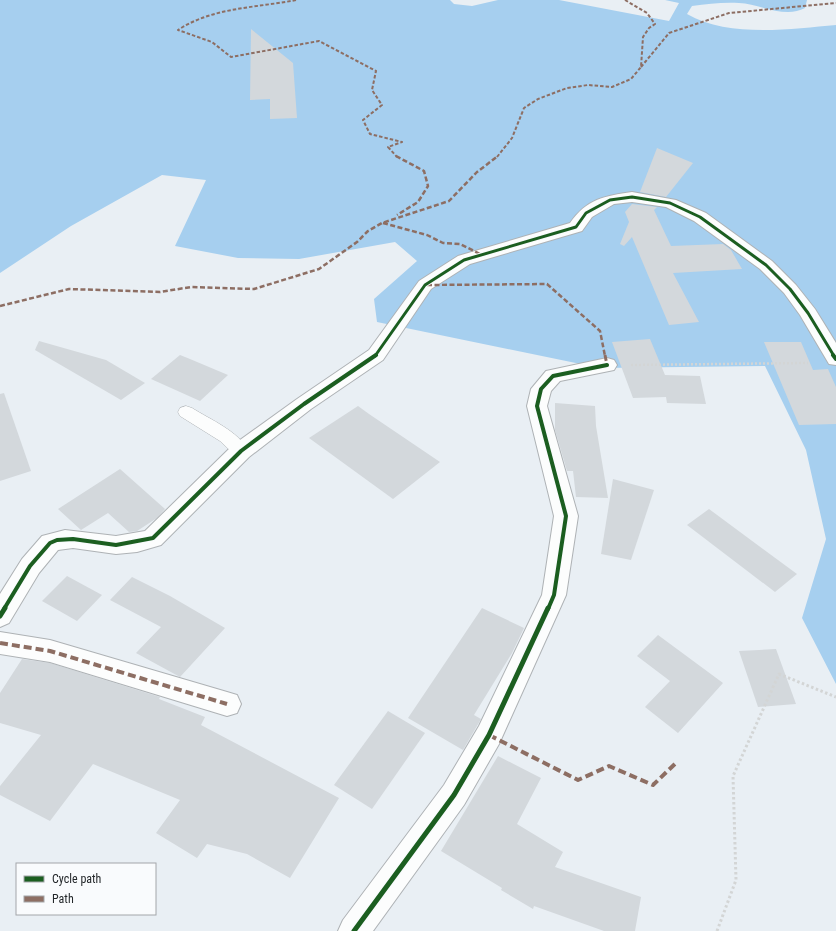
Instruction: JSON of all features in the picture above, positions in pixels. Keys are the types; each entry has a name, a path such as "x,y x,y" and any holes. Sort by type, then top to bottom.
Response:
{"street":[{"path":"0,616 37,556 50,543 70,538 96,544 112,545 137,543 153,538 241,451 304,404 376,354 426,285 464,260 480,254 576,227 586,213 610,200 632,197 670,203 700,217 766,265 790,289 808,313 836,359"},
{"path":"354,931 454,795 489,735 554,595 566,516 537,406 541,389 553,376 607,365"},
{"path":"0,643 50,651 227,704"}],"lane":[{"path":"186,412 226,437 241,451"}],"path":[{"path":"607,365 812,363"},
{"path":"717,931 736,880 733,776 779,674 836,697"}],"shaded area":[{"path":"0,0 450,0 454,4 472,6 498,0 559,0 669,21 679,3 665,0 807,0 805,8 789,12 781,12 747,4 727,3 692,6 687,14 703,22 740,29 780,30 836,25 836,684 802,618 826,539 806,450 765,366 600,368 377,322 374,299 417,261 395,242 299,259 238,258 175,246 206,180 162,175 71,226 0,273"}],"building":[{"path":"251,29 293,63 297,118 270,119 270,99 250,100"},
{"path":"657,148 693,163 666,197 640,192"},
{"path":"632,204 657,207 654,210 671,246 723,244 731,250 742,269 673,273 699,322 669,325 632,237 624,246 620,244 629,222 625,212"},
{"path":"650,339 665,375 700,376 706,404 667,403 666,397 633,398 612,342"},
{"path":"39,341 106,360 145,383 121,400 35,350"},
{"path":"764,342 801,342 813,370 828,369 836,387 836,424 799,425"},
{"path":"180,355 228,375 200,401 151,379"},
{"path":"4,393 31,471 0,481 0,394"},
{"path":"555,403 595,406 596,426 608,498 576,497 573,471 567,471 555,430"},
{"path":"358,406 440,462 393,499 309,438"},
{"path":"120,469 165,509 157,518 137,531 129,532 108,513 81,530 58,509"},
{"path":"613,479 654,490 631,560 601,554"},
{"path":"709,509 797,574 775,592 687,525"},
{"path":"67,576 102,595 77,621 42,601"},
{"path":"132,577 170,596 225,628 180,677 136,653 161,627 110,600"},
{"path":"482,608 524,628 512,653 474,715 481,719 463,750 408,718"},
{"path":"658,635 723,683 678,733 645,707 670,681 637,656"},
{"path":"776,649 796,704 758,707 739,651"},
{"path":"22,659 50,663 160,697 159,699 205,717 201,725 339,798 290,878 247,854 207,844 197,858 156,833 180,800 93,764 50,821 0,795 0,786 41,735 0,723 0,693"},
{"path":"388,711 425,733 372,809 334,785"},
{"path":"498,756 541,778 517,824 563,852 555,867 641,897 635,931 604,931 534,906 533,909 501,890 502,888 441,851"}],"marked path":[{"path":"296,0 232,10 206,16 192,21 178,30 212,42 231,57 319,41 376,71 372,90 382,105 363,120 370,134 402,142 388,147 398,158 424,171 428,186 418,202 397,215"},
{"path":"0,306 69,289 160,292 191,287 254,289 319,269 357,242 368,231 382,223 449,201 477,172 497,157 512,138 524,108 538,99 567,88 588,85 612,87 631,79 641,67 641,42 645,32 655,24 647,13 625,0"},
{"path":"641,67 669,33 729,13 836,3"},
{"path":"383,223 427,235 443,243 460,244 480,254"},
{"path":"427,285 547,284 600,331 607,365 605,366"},
{"path":"0,643 50,651 227,704"},
{"path":"489,735 578,780 609,766 653,785 677,762"}],"cycle path":[{"path":"0,616 30,566 37,556 50,543 57,540 73,539 104,545 122,545 153,538 241,451 304,404 376,355 425,285 464,260 480,254 576,227 586,213 610,200 632,197 670,203 700,217 766,265 790,289 808,313 836,359"},
{"path":"354,931 454,795 489,735 554,595 566,516 537,406 541,389 553,376 607,365"}]}
